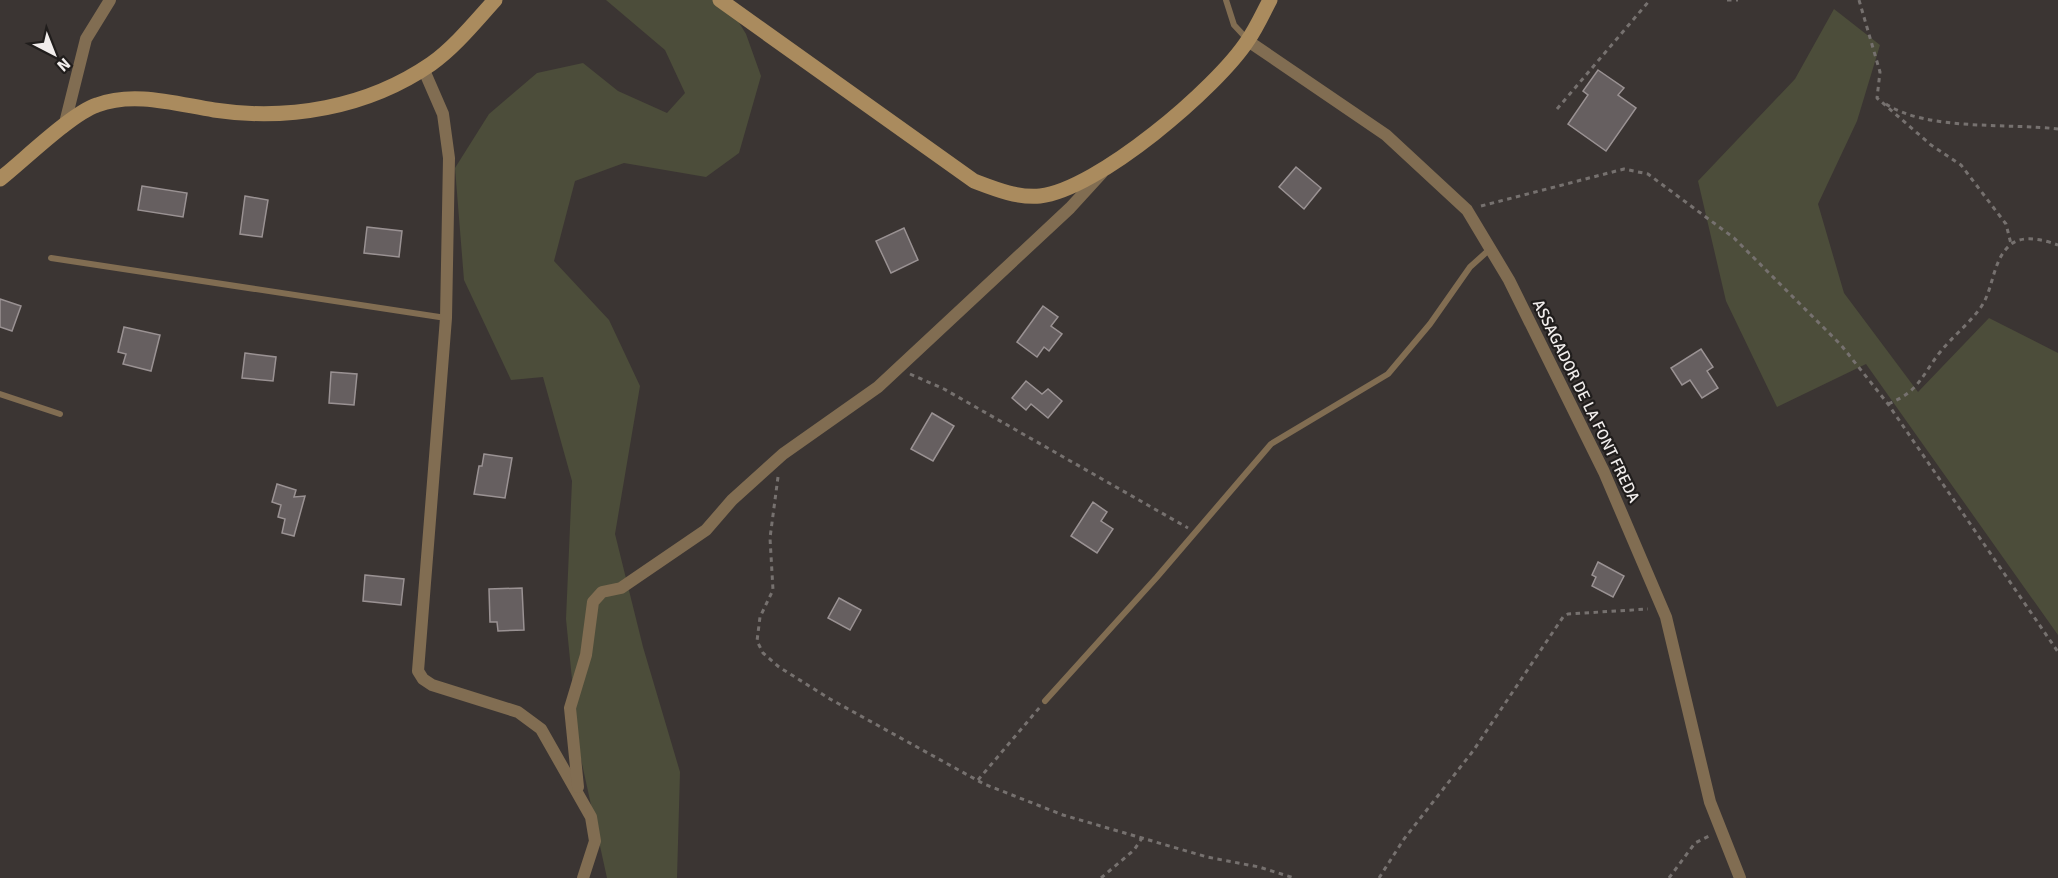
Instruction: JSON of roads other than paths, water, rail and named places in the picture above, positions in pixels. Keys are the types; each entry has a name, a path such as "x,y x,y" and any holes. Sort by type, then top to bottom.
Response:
{"street":[{"path":"64,127 86,39 110,0"},
{"path":"0,179 95,105 117,99 140,99 249,115 299,113 343,105 398,82 423,68 464,34 495,0"},
{"path":"720,0 974,181 1002,192 1038,196 1077,186 1103,172"},
{"path":"578,794 570,708 586,655 593,603 602,592 621,588 706,530 732,500 783,454 853,407 898,368 1070,208 1103,172 1172,118 1215,78 1248,41 1270,0"},
{"name":"ASSAGADOR DE LA FONT FREDA","path":"1248,41 1386,135 1467,210 1509,280 1604,472 1662,608 1710,802 1740,878"},
{"path":"423,68 436,93 448,137 446,318 418,671 423,680 432,685 518,712 541,729 595,829 595,841 583,878"}],"lane":[{"path":"1226,0 1234,25 1248,41"},
{"path":"1045,702 1271,444 1388,374 1430,324 1470,267 1490,249"},
{"path":"51,258 446,318"},
{"path":"0,394 60,414"}]}
